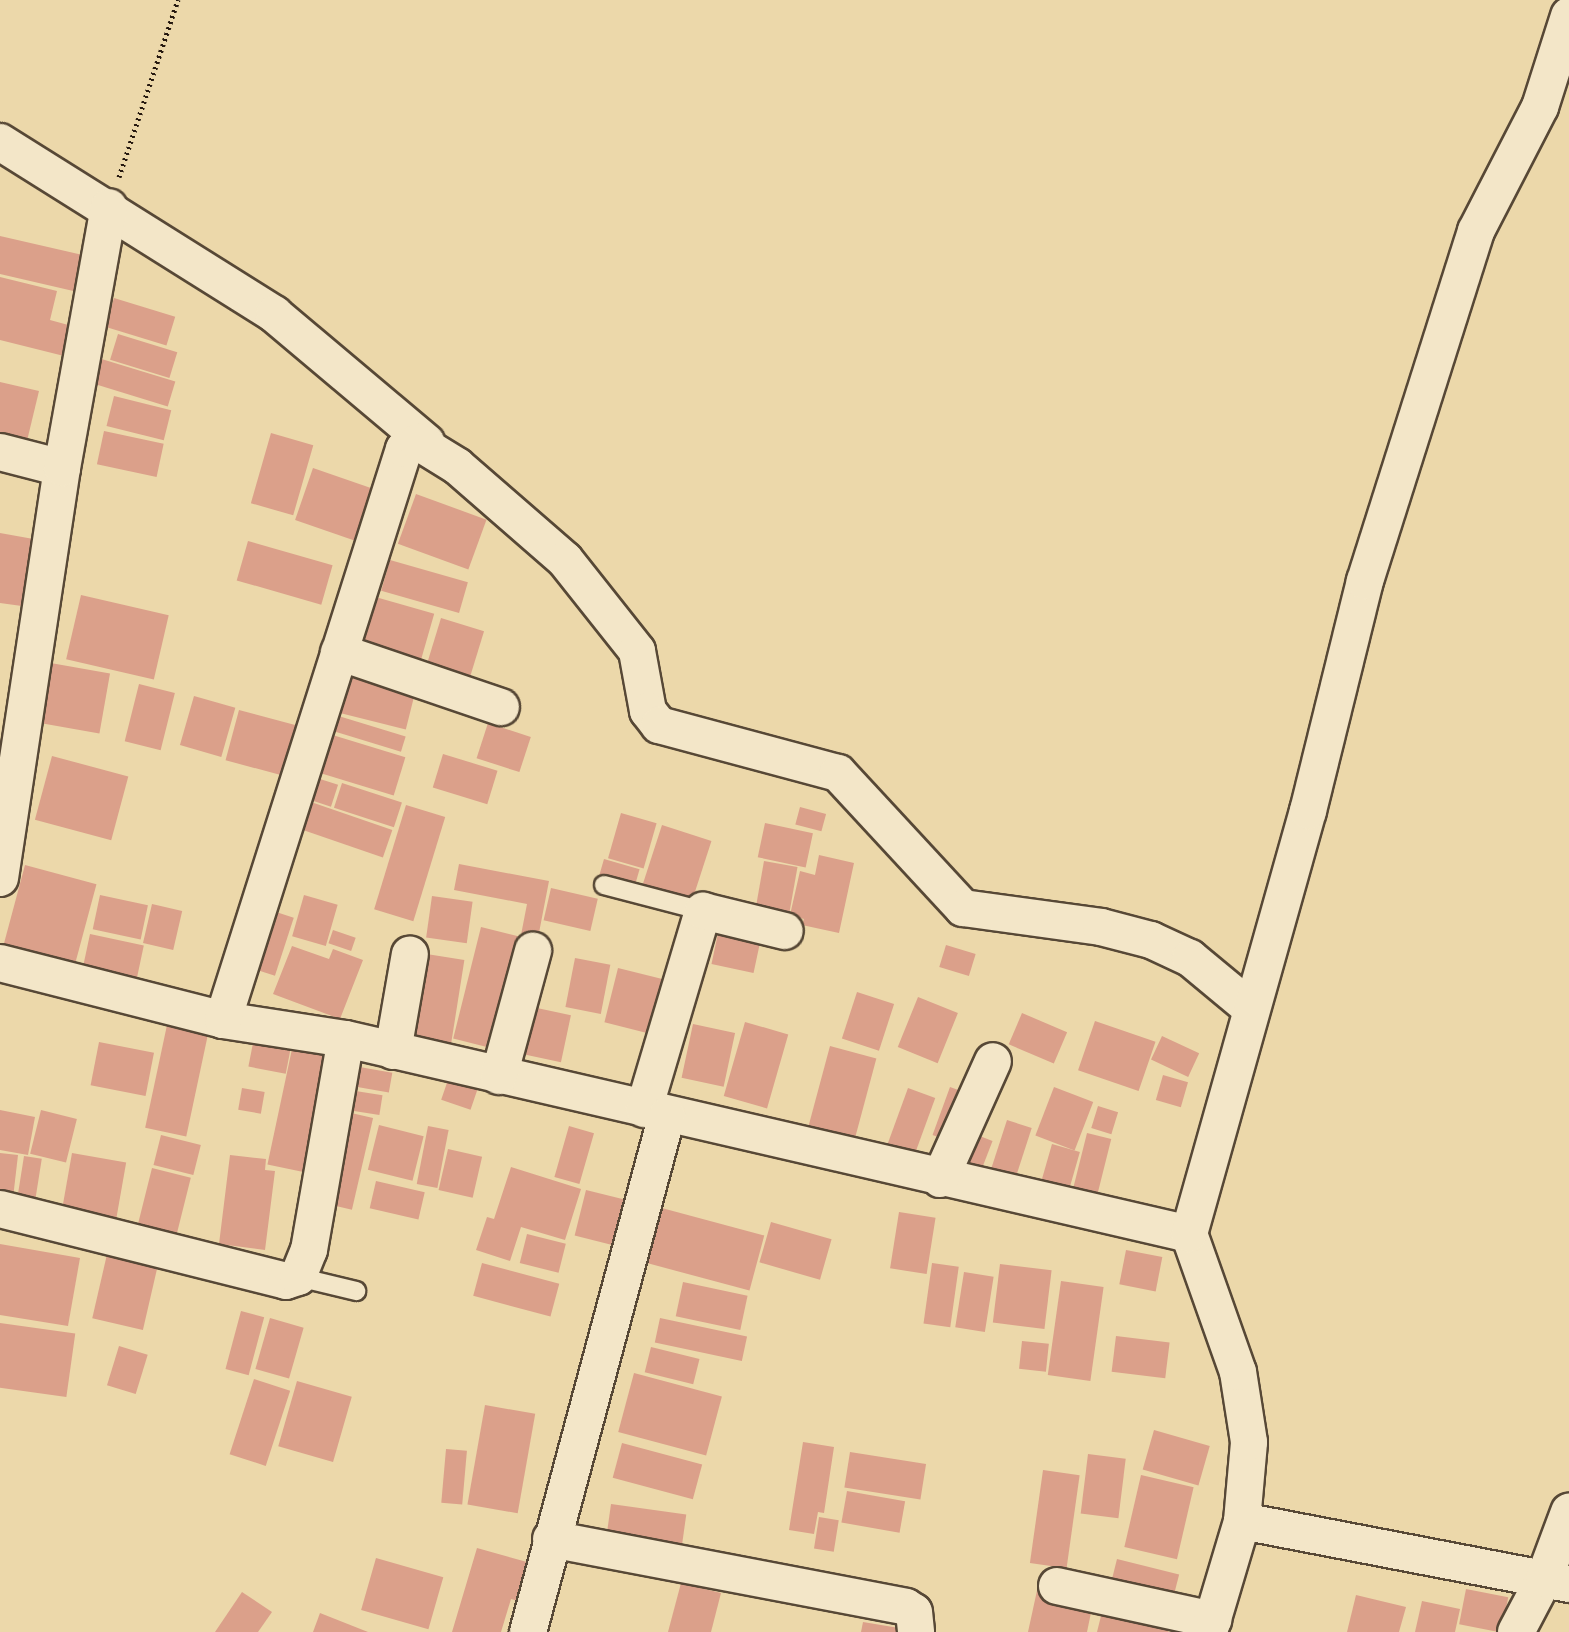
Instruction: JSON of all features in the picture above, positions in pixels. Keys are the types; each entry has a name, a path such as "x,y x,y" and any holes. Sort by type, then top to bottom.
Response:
{"street":[{"path":"1057,1586 1211,1626 1242,1521 1249,1442 1244,1399 1189,1234 1249,1007 1308,811 1365,581 1476,231 1540,107 1569,16"},
{"path":"0,142 109,207 274,314 565,560 637,651 648,711 659,725 838,773 963,908 1101,927 1151,940 1190,958 1249,1007"},
{"path":"0,878 13,702 62,468 109,207"},
{"path":"223,1020 404,449 426,442"},
{"path":"0,452 62,468"},
{"path":"339,652 501,707"},
{"path":"528,1632 703,911 785,931"},
{"path":"499,1076 533,951"},
{"path":"393,1051 410,954"},
{"path":"0,963 223,1020 346,1039 940,1179 1189,1234"},
{"path":"0,1209 286,1281 298,1277 309,1250 346,1039"},
{"path":"940,1179 993,1061"},
{"path":"1516,1632 1556,1582 1569,1512"},
{"path":"1242,1521 1556,1582"},
{"path":"551,1539 906,1607 914,1612 916,1632"}],"lane":[{"path":"604,885 703,911"},
{"path":"298,1277 356,1291"}],"path":[{"path":"109,207 178,0"}],"building":[{"path":"0,236 84,255 75,291 0,274"},
{"path":"0,277 57,291 50,320 72,326 64,356 0,340"},
{"path":"114,298 175,317 166,345 105,327"},
{"path":"118,334 177,352 169,378 110,360"},
{"path":"95,357 175,382 168,406 87,382"},
{"path":"0,382 39,391 26,445 0,439"},
{"path":"114,396 171,410 164,440 107,426"},
{"path":"104,431 164,444 157,477 97,464"},
{"path":"271,433 313,445 293,515 251,503"},
{"path":"313,468 374,489 357,541 295,520"},
{"path":"416,494 486,520 468,569 398,544"},
{"path":"0,533 39,540 29,607 0,603"},
{"path":"248,541 333,565 321,605 237,580"},
{"path":"390,560 468,582 459,613 381,591"},
{"path":"365,594 434,614 418,670 349,650"},
{"path":"81,595 169,615 154,680 66,659"},
{"path":"441,618 484,631 468,683 425,670"},
{"path":"45,662 110,673 99,734 34,722"},
{"path":"350,664 418,681 406,729 338,713"},
{"path":"139,684 175,693 161,750 125,741"},
{"path":"194,696 235,708 221,757 180,745"},
{"path":"239,710 297,726 283,776 226,760"},
{"path":"332,714 406,737 401,752 327,729"},
{"path":"488,723 531,737 519,772 477,758"},
{"path":"326,733 405,757 394,796 314,771"},
{"path":"443,754 498,771 487,804 433,787"},
{"path":"52,756 128,776 111,840 35,820"},
{"path":"320,779 338,785 331,807 313,801"},
{"path":"342,783 402,802 394,827 334,808"},
{"path":"311,802 392,830 383,857 302,829"},
{"path":"406,805 445,817 413,921 374,909"},
{"path":"800,807 826,814 821,831 795,824"},
{"path":"621,813 657,823 644,868 608,858"},
{"path":"765,823 813,833 806,867 758,857"},
{"path":"662,825 711,841 692,901 643,885"},
{"path":"819,855 854,863 839,933 802,925 804,919 790,915 800,871 815,875"},
{"path":"604,859 640,869 635,886 599,875"},
{"path":"764,861 797,867 788,921 754,915"},
{"path":"459,864 549,881 538,938 521,935 527,904 454,890"},
{"path":"25,865 96,884 75,963 4,944"},
{"path":"551,888 598,899 590,931 544,920"},
{"path":"100,895 148,905 141,939 93,929"},
{"path":"304,895 338,905 326,946 292,936"},
{"path":"432,896 473,902 467,943 426,938"},
{"path":"152,904 182,911 173,950 143,943"},
{"path":"270,910 294,918 275,976 251,968"},
{"path":"720,924 762,933 754,973 711,964"},
{"path":"481,927 530,939 502,1051 453,1039"},
{"path":"333,930 356,938 351,951 328,943"},
{"path":"90,934 144,945 136,981 83,969"},
{"path":"946,945 976,954 969,976 939,967"},
{"path":"292,946 329,959 333,949 363,960 340,1019 273,994"},
{"path":"414,952 464,960 450,1052 399,1044"},
{"path":"575,958 610,965 601,1014 565,1007"},
{"path":"618,968 673,982 660,1036 604,1022"},
{"path":"857,992 894,1004 879,1051 842,1039"},
{"path":"918,997 958,1013 938,1063 898,1047"},
{"path":"523,1005 571,1015 561,1062 513,1052"},
{"path":"1022,1013 1067,1032 1054,1063 1009,1044"},
{"path":"1095,1021 1156,1042 1139,1091 1078,1070"},
{"path":"745,1022 788,1034 767,1108 724,1096"},
{"path":"693,1024 735,1033 724,1087 682,1078"},
{"path":"167,1025 208,1034 186,1136 145,1128"},
{"path":"1162,1036 1199,1053 1188,1077 1151,1060"},
{"path":"99,1042 154,1053 146,1096 91,1085"},
{"path":"253,1043 290,1050 286,1074 248,1067"},
{"path":"830,1046 876,1058 854,1141 808,1128"},
{"path":"292,1049 340,1059 315,1175 267,1164"},
{"path":"348,1065 392,1073 389,1093 345,1085"},
{"path":"1163,1075 1188,1082 1181,1107 1156,1100"},
{"path":"449,1077 478,1087 470,1110 441,1100"},
{"path":"950,1087 969,1094 951,1142 933,1135"},
{"path":"1054,1087 1093,1102 1075,1151 1035,1136"},
{"path":"242,1088 265,1092 261,1114 238,1110"},
{"path":"908,1088 935,1098 913,1159 886,1149"},
{"path":"343,1089 383,1095 379,1115 340,1109"},
{"path":"1098,1106 1118,1112 1111,1134 1091,1128"},
{"path":"0,1110 35,1117 28,1155 0,1150"},
{"path":"41,1110 77,1119 66,1163 30,1154"},
{"path":"338,1110 373,1118 352,1210 317,1202"},
{"path":"1007,1120 1032,1128 1012,1188 988,1180"},
{"path":"379,1125 424,1136 413,1181 368,1170"},
{"path":"428,1126 449,1130 437,1188 417,1184"},
{"path":"569,1126 594,1133 579,1184 554,1177"},
{"path":"972,1133 993,1141 977,1180 957,1172"},
{"path":"1087,1133 1111,1139 1097,1194 1073,1188"},
{"path":"161,1135 201,1145 193,1175 154,1165"},
{"path":"1052,1144 1080,1152 1069,1190 1041,1182"},
{"path":"448,1149 482,1157 473,1198 439,1190"},
{"path":"0,1153 18,1155 13,1198 0,1196"},
{"path":"72,1153 126,1163 116,1219 62,1209"},
{"path":"230,1155 266,1159 265,1170 275,1171 265,1250 219,1244"},
{"path":"24,1156 42,1159 34,1206 16,1203"},
{"path":"511,1167 581,1189 565,1240 521,1227 510,1261 476,1250 487,1217 494,1219"},
{"path":"152,1168 191,1178 175,1240 137,1230"},
{"path":"376,1181 425,1192 418,1220 370,1208"},
{"path":"586,1190 635,1202 623,1248 575,1236"},
{"path":"658,1207 764,1235 749,1291 643,1262"},
{"path":"899,1212 936,1218 927,1274 890,1268"},
{"path":"771,1222 832,1239 820,1280 759,1262"},
{"path":"527,1234 566,1244 559,1273 520,1263"},
{"path":"0,1244 80,1258 68,1326 0,1315"},
{"path":"108,1250 159,1262 143,1330 92,1318"},
{"path":"1126,1250 1162,1257 1156,1291 1119,1284"},
{"path":"482,1263 559,1284 550,1317 473,1296"},
{"path":"932,1263 959,1267 950,1327 924,1323"},
{"path":"1000,1264 1052,1270 1044,1329 993,1323"},
{"path":"964,1272 994,1277 985,1332 955,1327"},
{"path":"1061,1281 1104,1287 1090,1381 1048,1375"},
{"path":"683,1282 748,1296 740,1330 676,1316"},
{"path":"241,1311 264,1317 249,1375 225,1369"},
{"path":"270,1318 304,1328 289,1379 255,1369"},
{"path":"660,1318 747,1337 742,1361 655,1342"},
{"path":"0,1323 75,1334 66,1397 0,1388"},
{"path":"1116,1336 1170,1343 1165,1378 1112,1372"},
{"path":"1022,1341 1049,1344 1046,1372 1019,1369"},
{"path":"119,1346 148,1355 136,1394 107,1385"},
{"path":"651,1347 700,1359 693,1384 645,1372"},
{"path":"634,1373 722,1397 706,1455 618,1432"},
{"path":"254,1379 290,1391 266,1466 230,1454"},
{"path":"297,1381 352,1397 333,1462 278,1446"},
{"path":"485,1405 535,1414 518,1513 467,1504"},
{"path":"1154,1430 1210,1446 1198,1485 1143,1469"},
{"path":"803,1442 834,1447 824,1513 818,1512 814,1534 789,1530"},
{"path":"622,1443 702,1464 693,1499 613,1478"},
{"path":"446,1449 467,1451 462,1505 441,1503"},
{"path":"850,1452 926,1464 920,1500 844,1488"},
{"path":"1088,1454 1126,1459 1118,1518 1081,1514"},
{"path":"1043,1470 1080,1475 1067,1568 1030,1563"},
{"path":"1141,1475 1194,1487 1177,1559 1124,1547"},
{"path":"847,1491 905,1501 900,1533 841,1523"},
{"path":"611,1504 686,1515 680,1559 605,1549"},
{"path":"819,1517 839,1520 834,1552 814,1549"},
{"path":"477,1548 534,1564 522,1602 511,1599 501,1632 452,1632"},
{"path":"376,1558 443,1577 428,1629 361,1610"},
{"path":"1117,1559 1179,1574 1172,1604 1110,1588"},
{"path":"681,1583 721,1593 711,1632 668,1632"},
{"path":"1038,1586 1094,1598 1087,1632 1028,1632"},
{"path":"1466,1589 1508,1597 1501,1632 1459,1624"},
{"path":"242,1592 272,1612 258,1632 215,1632"},
{"path":"1356,1595 1406,1607 1399,1632 1347,1632"},
{"path":"1105,1600 1172,1617 1168,1632 1097,1632"},
{"path":"1422,1601 1460,1609 1455,1632 1415,1632"},
{"path":"320,1613 368,1632 313,1632"},
{"path":"863,1622 905,1629 904,1632 861,1632"}]}
